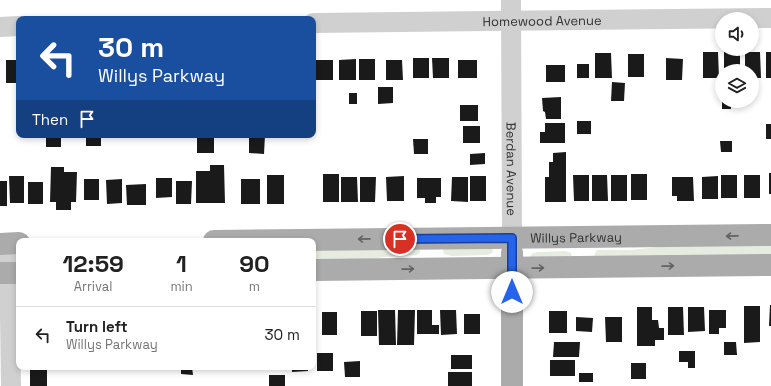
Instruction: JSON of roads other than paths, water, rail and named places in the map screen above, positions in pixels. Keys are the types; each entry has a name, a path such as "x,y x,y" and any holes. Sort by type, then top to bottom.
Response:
{"main road":[{"name":"Willys Parkway","path":"316,240 771,235"},
{"path":"580,237 580,267"},
{"path":"431,238 431,269"},
{"name":"Berdan Avenue","path":"512,238 512,386"},
{"path":"316,270 771,265"}],"street":[{"name":"Berdan Avenue","path":"511,0 512,238"},
{"name":"Homewood Avenue","path":"316,23 771,18"},
{"path":"0,27 16,26"},
{"path":"9,243 11,386"}]}
